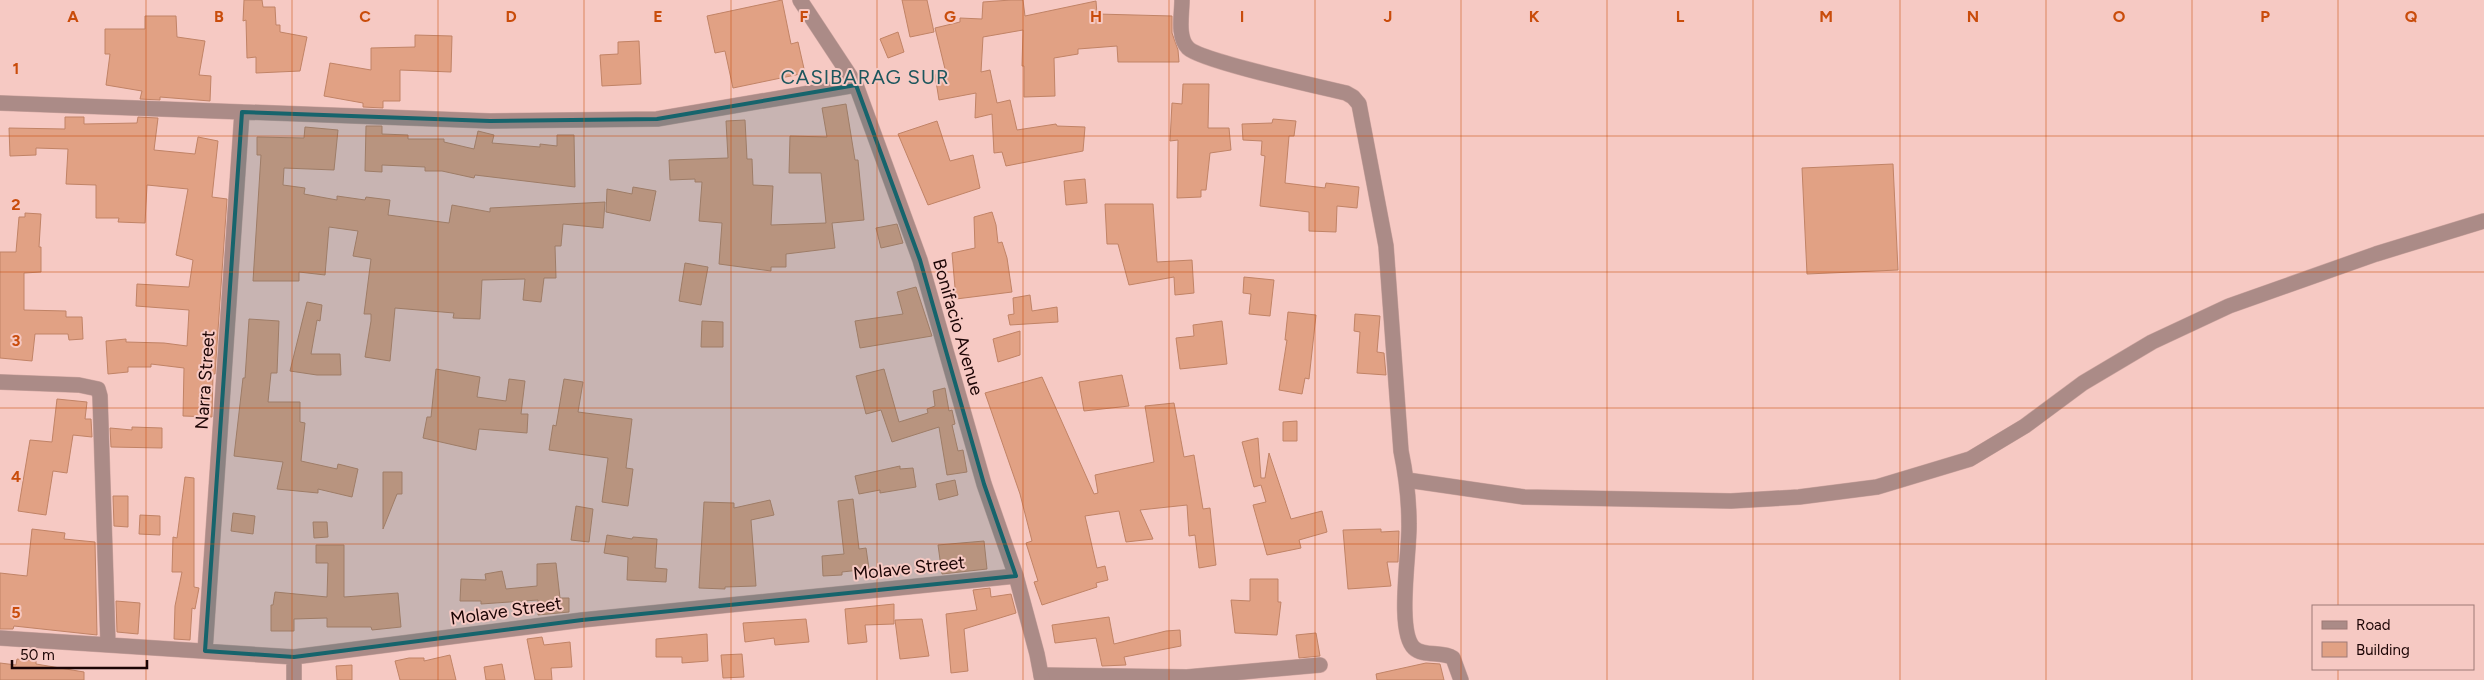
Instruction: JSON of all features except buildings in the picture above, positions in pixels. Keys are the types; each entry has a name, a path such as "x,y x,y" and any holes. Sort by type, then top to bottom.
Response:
{"street":[{"name":"Bonifacio Avenue","path":"800,0 856,84 920,260 984,484 1016,576 1042,678"},
{"path":"1182,0 1182,38 1188,48 1212,58 1346,93 1359,104 1386,246 1401,451 1407,480 1409,525 1405,628 1411,646 1416,650 1446,654 1454,658 1461,680"},
{"path":"0,104 490,121 657,118 856,84"},
{"name":"Narra Street","path":"205,651 242,112"},
{"path":"1407,480 1524,497 1731,501 1799,497 1877,488 1970,458 2025,426 2083,383 2152,342 2229,306 2376,254 2484,221"},
{"path":"0,382 79,385 98,389 100,396 108,644"},
{"name":"Molave Street","path":"0,638 294,657 582,620 1016,576"},
{"path":"294,657 294,680"},
{"path":"1042,678 1187,677 1320,666"}],"highlighted area":[{"path":"856,85 920,260 984,484 1016,576 582,620 294,657 205,651 242,112 490,121 657,119"}],"district":[{"name":"CASIBARAG SUR","path":"865,77"}]}
